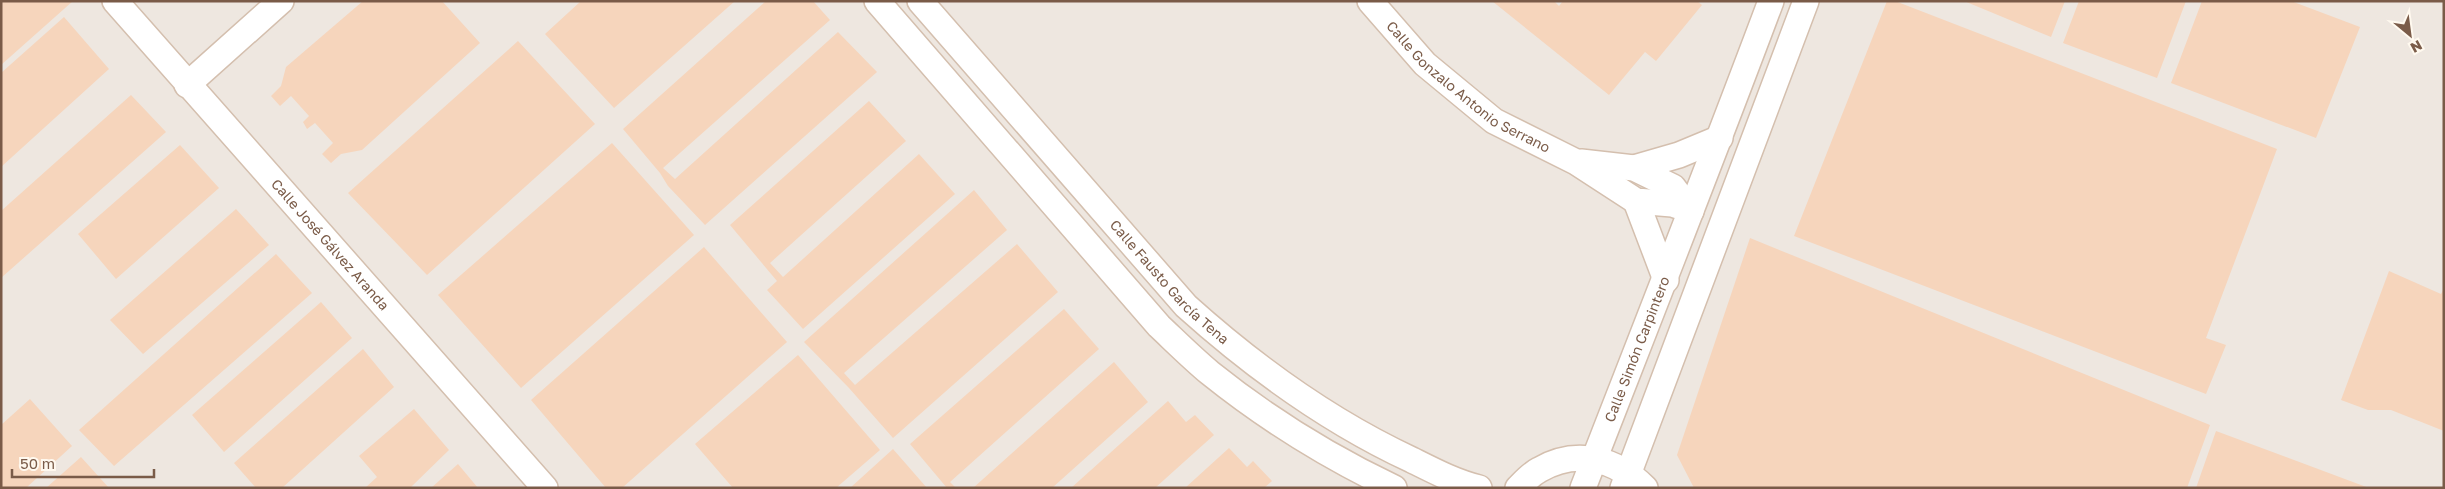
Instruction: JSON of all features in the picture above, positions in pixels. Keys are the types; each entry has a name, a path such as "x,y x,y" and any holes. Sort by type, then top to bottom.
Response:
{"street":[{"name":"Calle José Gálvez Aranda","path":"115,1 187,85 545,488"},
{"path":"187,85 282,1"},
{"path":"877,1 1160,326 1209,372 1269,417 1326,452 1394,488"},
{"name":"Calle Fausto García Tena","path":"920,1 1186,306 1235,350 1290,390 1365,438 1461,484 1479,488"},
{"name":"Calle Gonzalo Antonio Serrano","path":"1370,1 1425,64 1494,121 1576,162 1636,201 1672,204 1690,210"},
{"name":"Calle Simón Carpintero","path":"1583,488 1666,280 1690,210 1720,138 1771,1"},
{"name":"Calle Simón Carpintero","path":"1633,483 1659,395 1806,1"},
{"name":"Calle Gonzalo Antonio Serrano","path":"1634,168 1679,155 1720,138"},
{"name":"Calle Gonzalo Antonio Serrano","path":"1576,162 1634,168 1673,187 1690,210"},
{"path":"1690,210 1735,190"},
{"path":"1636,201 1666,280"},
{"name":"Calle Simón Carpintero","path":"1659,395 1661,349 1692,266 1696,218 1690,210"},
{"path":"1518,488 1538,470 1566,460 1594,459 1613,464 1633,483"}],"shaded area":[{"path":"1,1 2444,1 2444,488 1,488"}],"building":[{"path":"1,1 73,1 1,65"},
{"path":"363,1 442,1 480,43 362,150 341,154 331,163 322,154 333,143 315,123 307,129 303,122 309,116 291,96 280,106 271,96 281,86 286,67"},
{"path":"581,1 735,1 614,108 545,34"},
{"path":"766,1 813,1 830,20 663,168 675,179 838,32 877,72 705,225 668,186 660,173 623,129"},
{"path":"1492,1 1554,1 1559,6 1563,1 1697,1 1702,5 1656,61 1645,52 1609,95"},
{"path":"1887,1 1895,1 2277,149 2206,338 2226,345 2206,394 1794,236"},
{"path":"1964,1 2065,1 2051,37"},
{"path":"2079,1 2186,1 2157,78 2063,43"},
{"path":"2202,1 2291,1 2360,27 2316,138 2171,83"},
{"path":"64,17 109,69 1,167 1,73"},
{"path":"518,41 595,124 427,275 348,193"},
{"path":"131,95 166,132 1,278 1,211"},
{"path":"869,101 906,141 770,263 783,277 919,154 955,194 803,329 767,290 777,281 730,225"},
{"path":"612,143 694,235 521,388 438,295"},
{"path":"180,145 219,188 116,279 78,234"},
{"path":"974,190 1007,230 844,373 855,385 1017,244 1058,292 893,438 849,388 804,342"},
{"path":"236,209 269,245 143,354 110,320"},
{"path":"1750,238 2210,425 2187,488 1694,488 1677,455"},
{"path":"704,247 787,342 622,488 606,488 531,400"},
{"path":"276,254 312,293 114,466 79,430"},
{"path":"2389,271 2441,294 2444,288 2444,431 2391,410 2368,410 2341,400"},
{"path":"321,302 352,338 224,452 192,415"},
{"path":"1064,309 1099,349 950,482 956,488 947,488 910,444"},
{"path":"363,349 394,387 282,488 256,488 234,463"},
{"path":"798,355 880,450 836,488 733,488 695,444"},
{"path":"1114,362 1148,402 1052,488 973,488"},
{"path":"30,399 72,446 26,488 1,488 1,425"},
{"path":"1168,401 1186,422 1195,415 1214,435 1155,488 1071,488"},
{"path":"414,409 449,450 410,488 365,488 377,477 359,456"},
{"path":"2216,431 2369,488 2196,488"},
{"path":"1229,448 1247,467 1253,461 1272,481 1264,488 1185,488"},
{"path":"893,449 927,488 850,488"},
{"path":"81,457 109,488 46,488"},
{"path":"458,464 478,488 431,488"}]}
